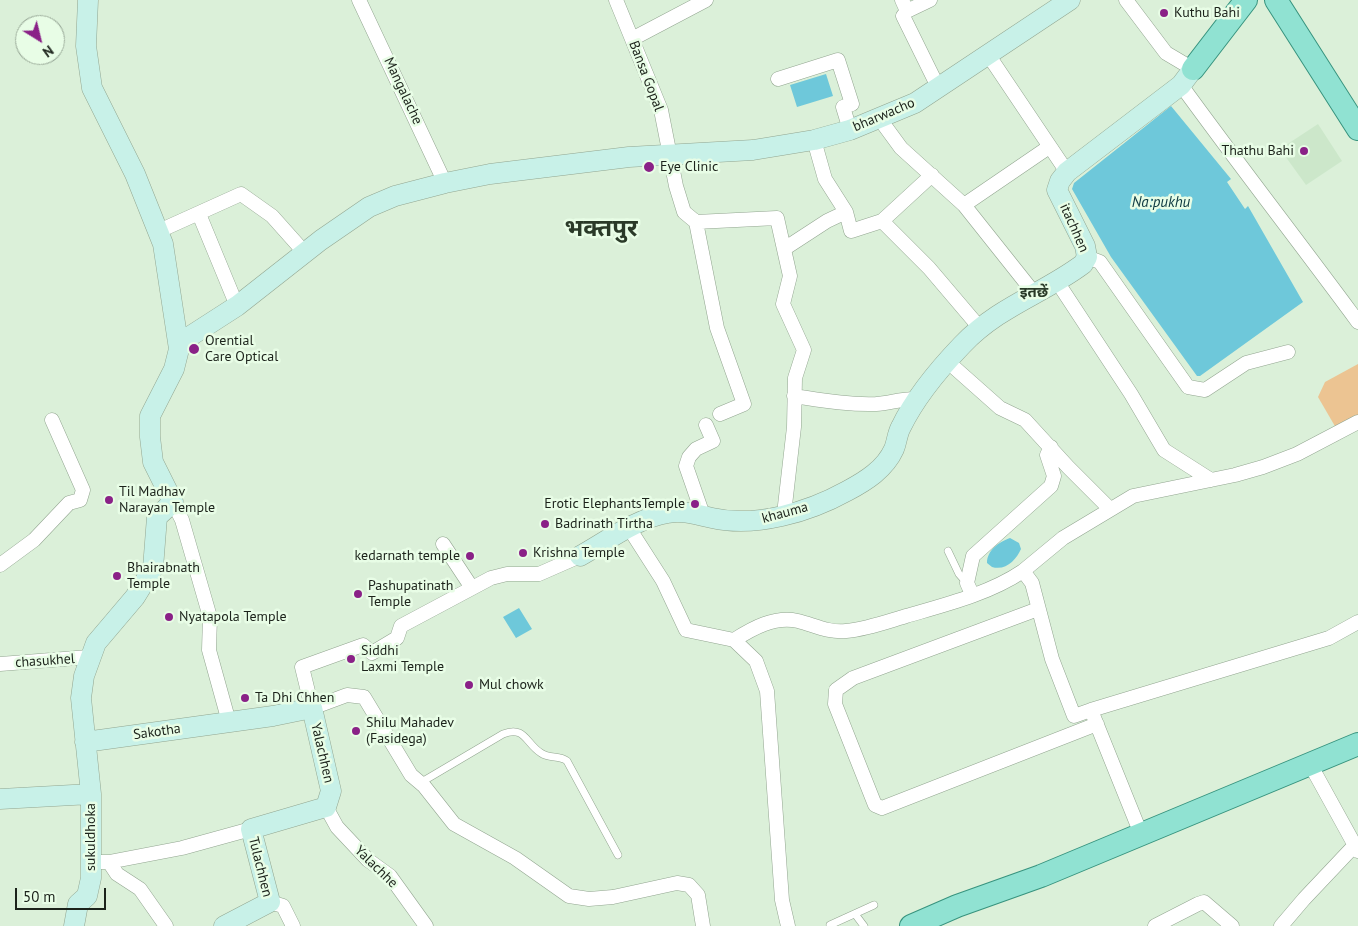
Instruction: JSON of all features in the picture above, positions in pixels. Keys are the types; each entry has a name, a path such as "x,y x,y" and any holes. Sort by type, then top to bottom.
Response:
{"main road":[{"path":"88,0 86,46 92,88 135,174 159,231 179,349 174,369 150,416 153,462 173,502"},
{"path":"1067,172 1187,77 1246,0"},
{"path":"1276,0 1358,129"},
{"name":"bharwacho","path":"179,349 192,335 237,306 305,253 369,208 395,196 445,183 582,162 669,154 753,150 814,140 850,130 916,103 1063,2"},
{"name":"itachhen","path":"918,399 947,361 980,328 1034,292 1073,271 1088,257 1085,246 1057,190 1060,181 1067,172"},
{"name":"khauma","path":"580,556 629,528 655,516 670,512 703,515 712,518 760,520 784,514 846,492 882,467 895,447 900,428 918,399"},
{"name":"sukuldhoka","path":"74,926 78,904 91,890 100,862 81,698 89,657 96,642 146,583 153,568 157,517 173,502"},
{"name":"Yalachhen","path":"229,722 312,708 331,791 326,807"},
{"name":"Sakotha","path":"85,742 229,722"},
{"path":"910,926 956,906 1041,876 1358,744"},
{"path":"0,799 91,794"},
{"name":"Tulachhen","path":"224,926 270,902 251,829 326,807"}],"street":[{"name":"Bansa Gopal","path":"616,0 661,110 669,154 684,212 696,222"},
{"path":"632,39 706,0"},
{"path":"930,0 905,6 903,16 938,87"},
{"path":"1126,0 1166,53 1187,77 1261,196 1282,219 1358,322"},
{"name":"Mangalache","path":"362,1 445,183"},
{"path":"987,54 1067,172"},
{"path":"778,79 838,60 852,104 843,107 850,130"},
{"path":"879,118 901,148 964,205 1034,292"},
{"path":"814,140 824,179 846,212 851,231 882,221 932,175"},
{"path":"964,205 1049,147"},
{"path":"159,231 240,194 272,216 305,253"},
{"path":"784,249 827,221 846,212"},
{"path":"199,214 237,306"},
{"path":"720,414 744,404 717,328 696,222 776,218 790,276 783,304 804,350 795,378 794,427 784,514"},
{"path":"882,221 929,268 980,328"},
{"path":"1088,257 1100,262 1188,387 1205,390 1246,363 1288,352"},
{"path":"1056,280 1132,394 1164,450 1212,480"},
{"path":"947,361 1000,408 1025,420 1110,509"},
{"path":"794,396 878,404 902,398 918,399"},
{"path":"0,565 34,540 69,503 80,500 83,490 52,420"},
{"path":"734,640 759,624 778,621 797,621 822,629 844,632 867,628 969,589 1010,580 1048,549 1110,509 1144,492 1162,491 1235,475 1296,454 1358,422"},
{"path":"703,515 686,466 689,457 696,449 713,441 706,424"},
{"path":"969,589 973,556 1051,486 1054,476 1047,455 1051,447"},
{"path":"173,502 182,520 210,617 209,650 229,722"},
{"path":"629,528 662,581 686,630 734,640 756,661 767,691 782,900 788,926"},
{"path":"443,544 472,588"},
{"path":"580,556 539,574 507,574 491,578 401,626 397,638 372,653 363,645 302,667 312,708 347,695 364,697 411,775 454,824 515,858 569,896 589,899 613,898 677,883 689,885 698,895 703,926"},
{"path":"1023,571 1032,583 1052,659 1074,716 1329,638 1358,622"},
{"path":"1038,609 853,678 836,690 835,704 875,805 882,808 1097,724"},
{"name":"chasukhel","path":"0,664 89,657"},
{"path":"1091,710 1141,834"},
{"path":"1281,926 1304,899 1356,848 1310,764"},
{"name":"Yalachhe","path":"326,807 338,827 368,860 390,876 426,926"},
{"path":"100,862 182,848 251,829"},
{"path":"100,862 140,889 166,926"},
{"path":"270,902 283,906 293,926"},
{"path":"1155,926 1204,902 1232,926"}],"lane":[{"path":"948,551 969,589"},
{"path":"420,783 503,734 512,730 519,732 541,754 563,758 567,761 618,855"},
{"path":"830,925 874,906"},
{"path":"855,914 864,926"}],"shaded area":[{"path":"1318,124 1342,161 1306,185 1280,149"},
{"path":"1358,364 1358,417 1336,428 1318,397 1325,382"}],"water":[{"path":"826,74 833,96 797,107 790,85"},
{"name":"Na:pukhu","path":"1171,106 1231,179 1227,182 1245,209 1248,206 1303,302 1200,376 1197,376 1111,257 1072,189 1074,183"},
{"path":"1010,538 1019,543 1021,549 1019,553 1010,564 997,568 992,567 987,563 991,550"},
{"path":"519,608 532,629 516,638 503,617"}],"place":[{"name":"Kuthu Bahi","path":"1164,13"},
{"name":"Thathu Bahi","path":"1304,151"},
{"name":"Eye Clinic","path":"649,167"},
{"name":"Orential Care Optical","path":"194,349"},
{"name":"Til Madhav Narayan Temple","path":"109,500"},
{"name":"Erotic ElephantsTemple","path":"695,504"},
{"name":"Badrinath Tirtha","path":"545,524"},
{"name":"Krishna Temple","path":"523,553"},
{"name":"kedarnath temple","path":"470,556"},
{"name":"Bhairabnath Temple","path":"117,576"},
{"name":"Pashupatinath Temple","path":"358,594"},
{"name":"Nyatapola Temple","path":"169,617"},
{"name":"Siddhi Laxmi Temple","path":"351,659"},
{"name":"Mul chowk","path":"469,685"},
{"name":"Ta Dhi Chhen","path":"245,698"},
{"name":"Shilu Mahadev (Fasidega)","path":"356,731"}],"district":[{"name":"भक्तपुर","path":"601,229"},
{"name":"इतछें","path":"1034,293"}]}
